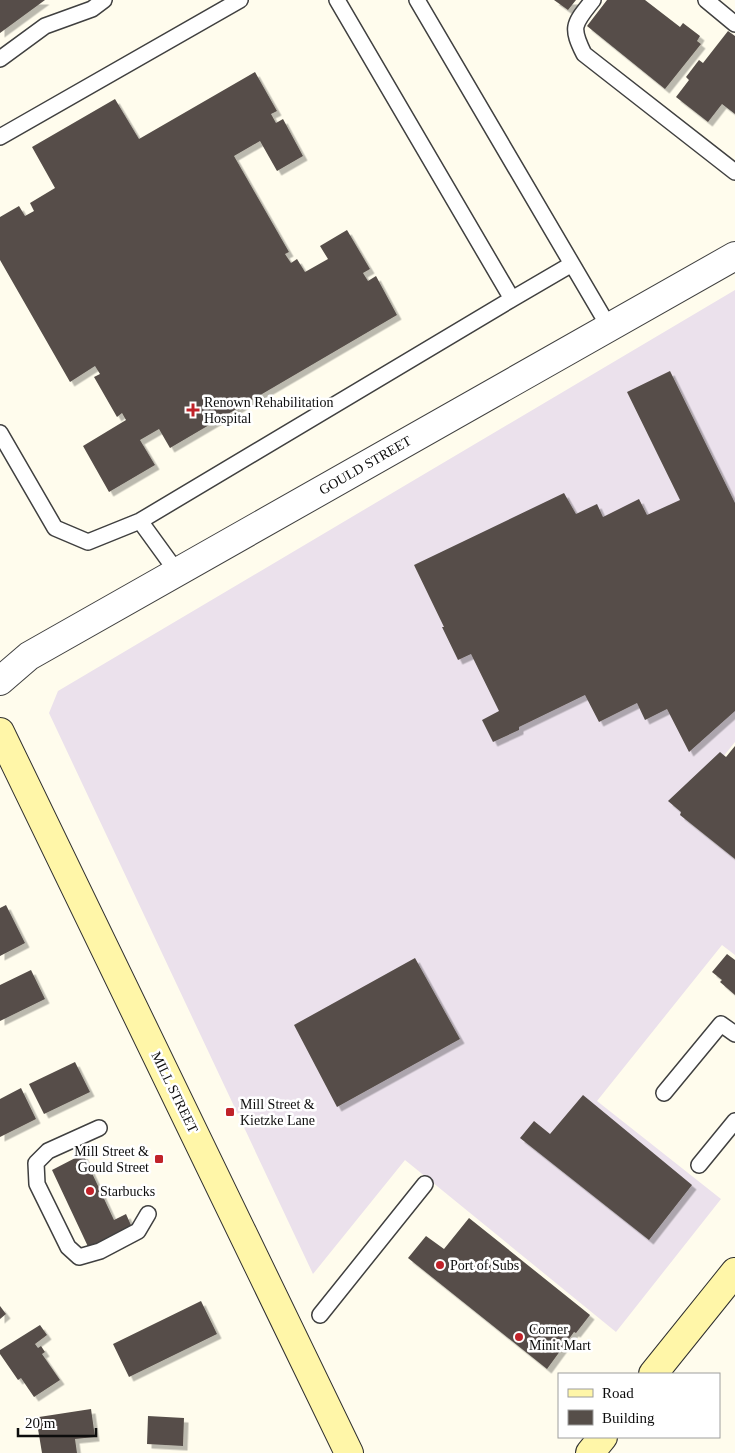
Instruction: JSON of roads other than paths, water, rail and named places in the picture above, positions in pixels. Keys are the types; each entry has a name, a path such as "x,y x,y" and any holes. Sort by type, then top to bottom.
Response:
{"main road":[{"name":"MILL STREET","path":"0,732 348,1453"},
{"path":"654,1373 735,1272"},
{"path":"590,1453 602,1438"}],"street":[{"name":"GOULD STREET","path":"0,681 29,656 735,256"}],"lane":[{"path":"0,59 45,26 92,9 104,0"},
{"path":"0,137 240,0"},
{"path":"337,0 512,299"},
{"path":"417,0 609,327"},
{"path":"593,0 577,20 575,36 584,54 735,172"},
{"path":"706,0 735,24"},
{"path":"0,433 55,528 88,542 140,521 572,264"},
{"path":"140,521 177,572"},
{"path":"664,1093 721,1024 735,1034"},
{"path":"699,1165 735,1120"},
{"path":"99,1128 48,1151 36,1163 37,1184 68,1247 79,1257 100,1251 138,1231 148,1214"},
{"path":"320,1315 425,1184"}],"place":[{"name":"Renown Rehabilitation Hospital","path":"193,410"},
{"name":"Mill Street & Kietzke Lane","path":"230,1112"},
{"name":"Mill Street & Gould Street","path":"159,1159"},
{"name":"Starbucks","path":"90,1191"},
{"name":"Port of Subs","path":"440,1265"},
{"name":"Corner Minit Mart","path":"519,1337"}]}
